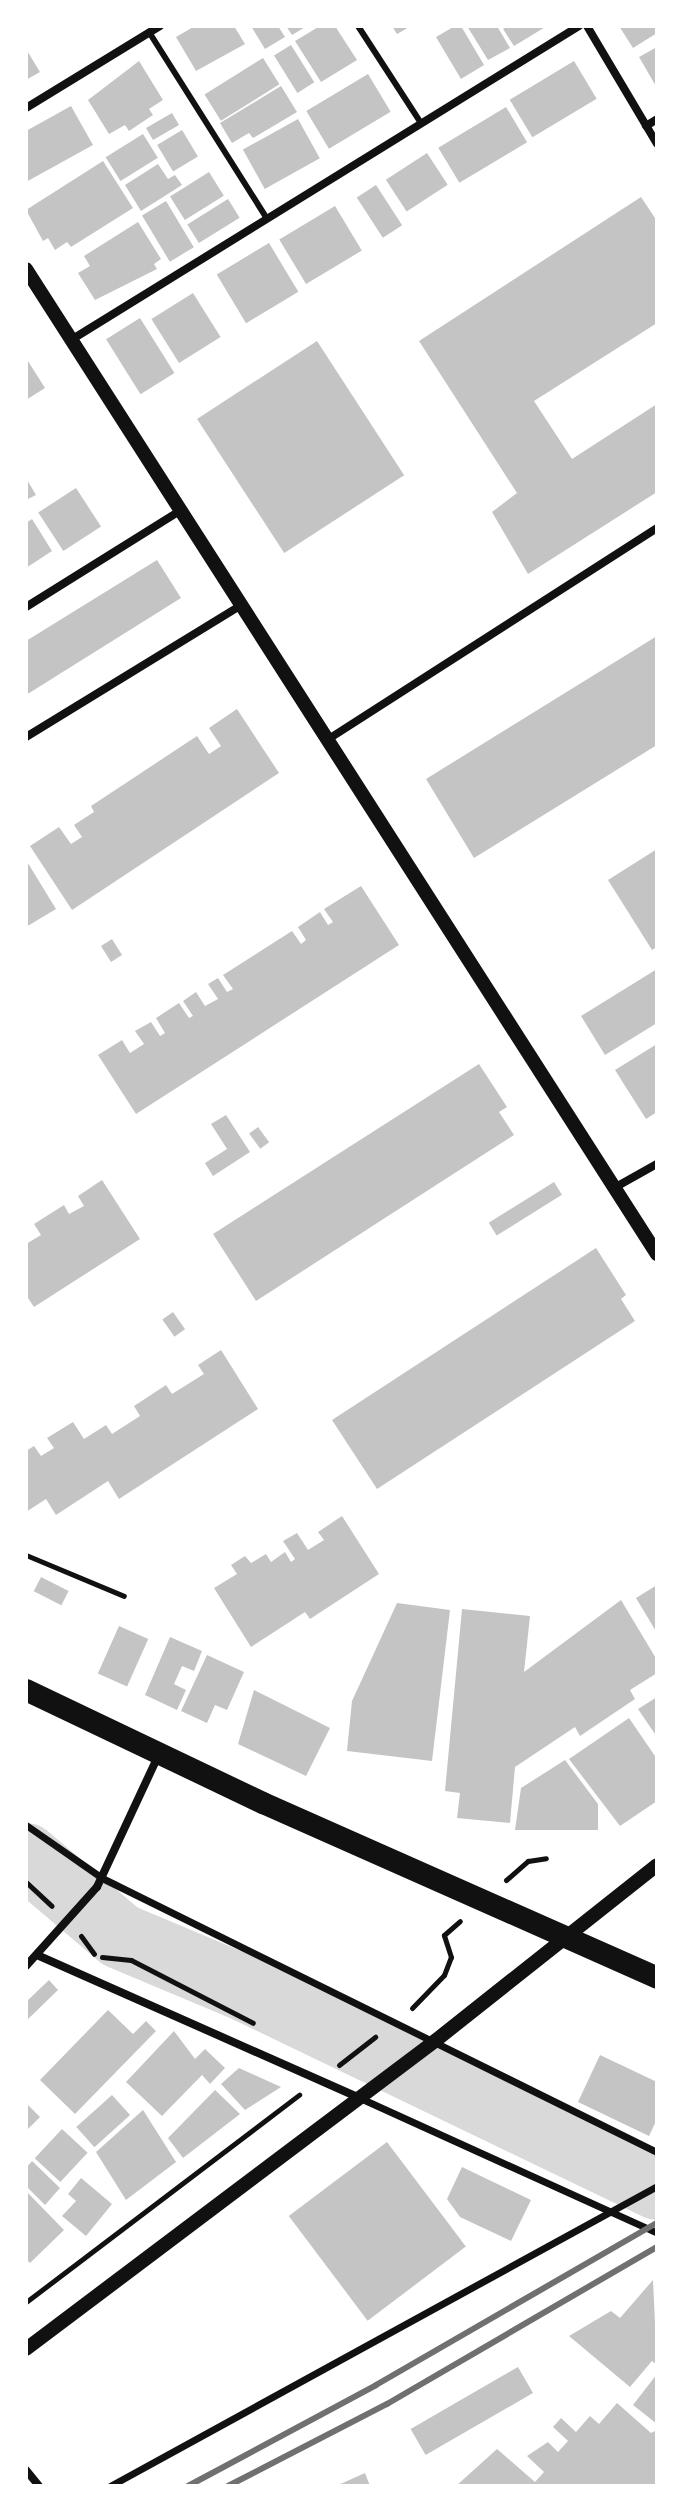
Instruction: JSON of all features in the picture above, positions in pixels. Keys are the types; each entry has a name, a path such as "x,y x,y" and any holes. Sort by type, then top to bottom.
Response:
{"highway":[{"path":"26,1690 564,1939 657,1978"}],"street":[{"path":"26,108 160,26"},
{"path":"71,340 579,26"},
{"path":"587,26 657,144"},
{"path":"646,126 657,119"},
{"path":"26,269 178,512 657,1254"},
{"path":"26,607 178,512"},
{"path":"326,740 657,528"},
{"path":"26,737 240,606"},
{"path":"614,1188 657,1164"},
{"path":"26,1966 70,1922 100,1882 159,1753"},
{"path":"26,1825 100,1882 657,2152"},
{"path":"26,2349 377,2086 657,1865"},
{"path":"26,1950 657,2233"},
{"path":"110,2486 657,2186"},
{"path":"26,2470 39,2486"}],"lane":[{"path":"358,26 421,123"},
{"path":"149,32 267,219"}],"path":[{"path":"26,1555 124,1596"},
{"path":"26,1882 70,1922 97,1957 131,1960 267,2030"},
{"path":"336,2065 377,2086"}],"building":[{"path":"195,26 234,26 245,44 196,71 176,37"},
{"path":"251,26 278,26 285,37 265,49"},
{"path":"286,26 307,26 292,35"},
{"path":"320,26 335,26 357,60 321,82 295,41"},
{"path":"392,26 411,26 397,34"},
{"path":"455,26 461,26 484,65 461,79 436,37"},
{"path":"467,26 497,26 510,48 488,60"},
{"path":"508,26 547,26 514,46 503,29"},
{"path":"619,26 657,26 657,33 633,48"},
{"path":"291,45 314,82 297,93 274,56"},
{"path":"657,47 657,88 639,57"},
{"path":"26,49 40,72 26,80"},
{"path":"263,58 279,84 221,121 204,95"},
{"path":"139,61 163,100 149,109 153,115 129,131 125,125 109,134 88,100"},
{"path":"574,61 597,99 532,137 510,100"},
{"path":"368,74 391,112 329,149 306,111"},
{"path":"281,86 297,112 253,138 249,133 232,143 220,123"},
{"path":"71,106 93,145 26,182 26,131"},
{"path":"506,107 527,142 459,183 438,148"},
{"path":"172,113 179,125 153,140 146,128"},
{"path":"298,119 320,158 265,189 243,150"},
{"path":"182,130 198,157 173,172 157,145"},
{"path":"143,134 158,158 121,181 106,157"},
{"path":"427,153 448,185 407,212 386,180"},
{"path":"103,161 133,208 71,247 67,242 55,250 48,238 43,241 26,210"},
{"path":"158,164 168,179 175,175 182,185 141,211 125,185"},
{"path":"209,172 224,196 185,220 170,196"},
{"path":"376,185 402,225 383,238 357,198"},
{"path":"641,197 657,221 657,323 534,401 572,459 657,404 657,492 528,574 492,512 517,493 419,341"},
{"path":"228,199 240,218 199,243 187,224"},
{"path":"166,201 194,247 170,262 142,215"},
{"path":"335,206 362,251 306,284 279,239"},
{"path":"138,222 161,259 154,264 157,269 95,300 78,273 90,266 84,256"},
{"path":"269,243 298,292 246,323 217,274"},
{"path":"193,293 221,337 179,363 151,319"},
{"path":"140,318 174,373 141,394 106,339"},
{"path":"317,341 404,475 284,553 197,419"},
{"path":"26,358 45,388 26,400"},
{"path":"26,478 36,495 26,500"},
{"path":"76,488 101,527 63,551 38,513"},
{"path":"32,519 52,551 26,568 26,523"},
{"path":"157,560 181,598 26,695 26,641"},
{"path":"657,636 657,745 474,858 426,779"},
{"path":"237,709 279,773 72,910 30,846 59,827 71,844 82,837 74,825 94,812 91,806 197,736 209,754 221,746 209,728"},
{"path":"657,849 657,947 652,950 608,880"},
{"path":"26,860 56,909 26,927"},
{"path":"361,886 399,945 136,1114 98,1055 122,1040 130,1053 144,1044 135,1031 151,1022 160,1036 165,1033 156,1018 179,1003 189,1018 193,1016 183,1001 196,992 205,1006 218,999 208,984 218,978 227,992 233,989 223,975 292,931 301,944 306,940 298,927 320,912 328,925 333,922 324,909"},
{"path":"112,939 122,955 111,962 101,946"},
{"path":"657,969 657,1023 605,1055 581,1016"},
{"path":"657,1044 657,1112 646,1119 615,1070"},
{"path":"479,1064 507,1107 499,1112 514,1135 256,1301 213,1234"},
{"path":"226,1115 250,1152 213,1176 205,1163 227,1149 211,1124"},
{"path":"258,1127 269,1142 260,1149 249,1133"},
{"path":"102,1180 140,1239 34,1307 26,1295 26,1244 41,1235 34,1224 64,1205 69,1214 84,1206 78,1196"},
{"path":"554,1182 562,1195 497,1236 489,1223"},
{"path":"596,1248 626,1295 621,1299 635,1321 377,1489 332,1420"},
{"path":"173,1312 185,1329 174,1337 162,1319"},
{"path":"221,1350 258,1409 119,1499 108,1481 56,1515 46,1499 26,1512 26,1451 34,1446 41,1456 54,1448 47,1438 73,1422 84,1439 106,1425 112,1434 140,1416 134,1406 166,1385 172,1394 204,1374 198,1365"},
{"path":"342,1516 379,1574 310,1619 305,1612 251,1647 214,1588 237,1574 231,1565 245,1556 251,1563 266,1554 271,1562 285,1552 291,1562 295,1559 283,1541 297,1533 308,1550 324,1540 318,1532"},
{"path":"41,1577 69,1591 61,1605 34,1591"},
{"path":"657,1585 657,1633 636,1598"},
{"path":"621,1600 657,1660 657,1673 630,1690 635,1699 580,1736 575,1727 515,1767 510,1823 457,1818 460,1793 445,1791 462,1609 530,1616 524,1672"},
{"path":"397,1603 450,1610 432,1761 347,1751 352,1701"},
{"path":"119,1626 148,1639 127,1687 98,1674"},
{"path":"170,1637 202,1651 194,1671 182,1666 174,1684 186,1690 177,1710 145,1695"},
{"path":"207,1655 244,1672 227,1710 215,1705 207,1723 181,1711"},
{"path":"254,1690 330,1728 306,1776 238,1744"},
{"path":"657,1697 657,1737 638,1709"},
{"path":"629,1718 657,1759 657,1801 620,1826 569,1759"},
{"path":"565,1760 598,1804 598,1830 515,1830 521,1788"},
{"path":"49,1980 58,1990 26,2021 26,2002"},
{"path":"108,2010 133,2034 146,2021 156,2031 75,2114 40,2080"},
{"path":"174,2031 195,2059 205,2049 225,2068 210,2084 202,2075 162,2116 126,2082"},
{"path":"600,2055 657,2082 657,2119 649,2136 578,2102"},
{"path":"239,2068 281,2087 245,2110 221,2084"},
{"path":"215,2090 240,2114 183,2158 168,2138"},
{"path":"112,2095 130,2115 94,2147 76,2127"},
{"path":"26,2103 40,2117 26,2131"},
{"path":"143,2110 176,2162 126,2200 96,2152"},
{"path":"62,2129 88,2153 60,2182 35,2158"},
{"path":"387,2142 466,2247 368,2321 289,2216"},
{"path":"32,2161 60,2188 45,2205 26,2186 26,2168"},
{"path":"462,2167 531,2200 511,2241 460,2217 447,2199"},
{"path":"81,2178 112,2204 86,2236 62,2216 76,2201 68,2194"},
{"path":"26,2191 64,2230 30,2263 26,2259"},
{"path":"653,2280 657,2365 652,2361 630,2387 569,2336 611,2311 620,2318"},
{"path":"518,2367 533,2393 426,2455 411,2429"},
{"path":"657,2374 657,2424 633,2405"},
{"path":"617,2403 651,2433 657,2430 657,2486 456,2486 497,2449 535,2482 544,2472 527,2456 548,2442 558,2452 568,2441 553,2427 561,2418 576,2432 590,2416 599,2424"},
{"path":"365,2473 370,2486 336,2486"}],"waterway":[{"path":"26,1856 120,1936 246,1989 657,2187"}],"railway":[{"path":"188,2486 376,2385 657,2223"},
{"path":"228,2486 387,2404 657,2247"}]}
